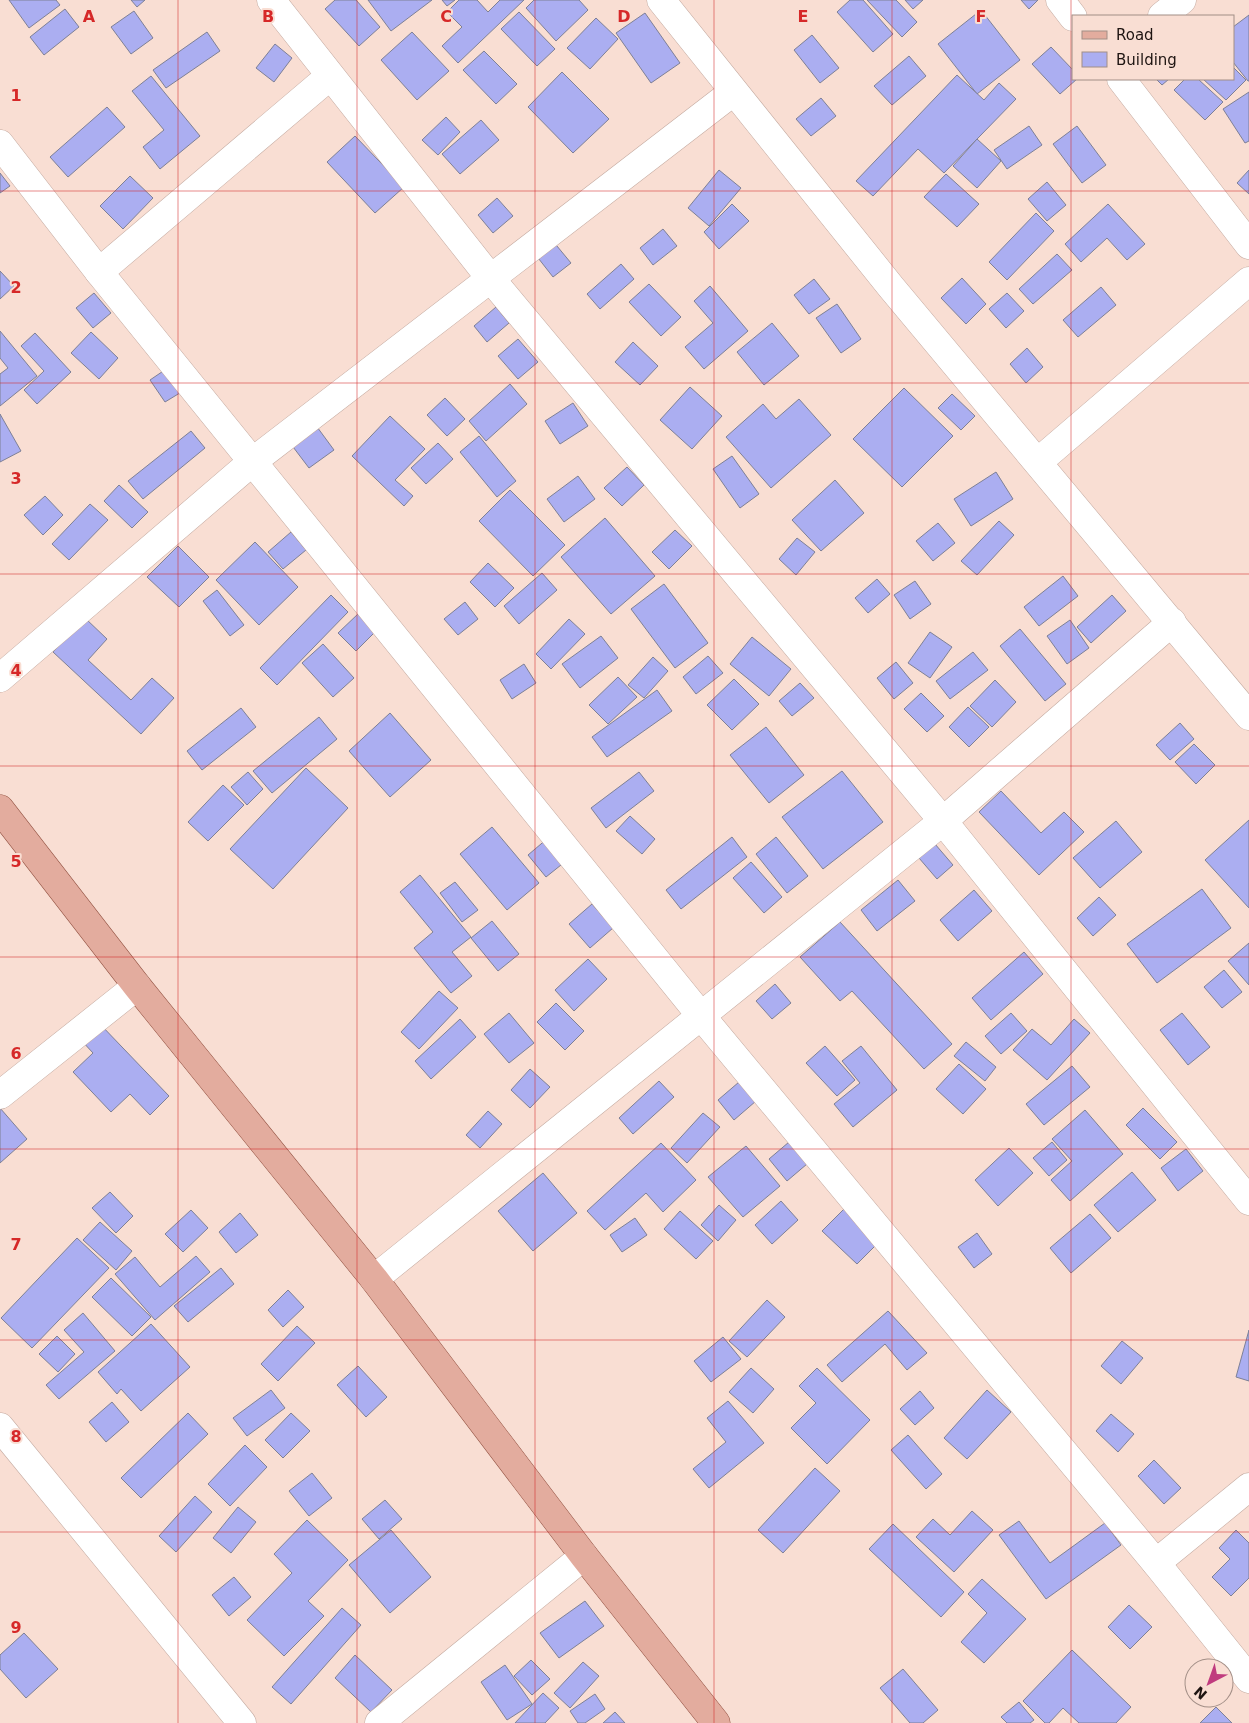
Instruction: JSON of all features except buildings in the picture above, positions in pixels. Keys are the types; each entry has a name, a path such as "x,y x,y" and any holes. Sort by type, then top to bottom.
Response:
{"main road":[{"path":"0,809 137,986 374,1279 584,1556 716,1723"}],"street":[{"path":"271,0 491,279 943,820 1249,1201"},
{"path":"661,0 732,92 890,287 1249,716"},
{"path":"1060,0 1072,16"},
{"path":"1163,15 1182,0"},
{"path":"99,272 330,76"},
{"path":"1122,80 1249,245"},
{"path":"0,678 252,462 732,92"},
{"path":"0,144 99,272 702,1016 1156,1563 1249,1679"},
{"path":"1038,462 1249,281"},
{"path":"374,1279 943,820 1172,622"},
{"path":"0,1095 137,986"},
{"path":"0,1427 242,1723"},
{"path":"1156,1563 1249,1486"},
{"path":"379,1723 584,1556"}]}
